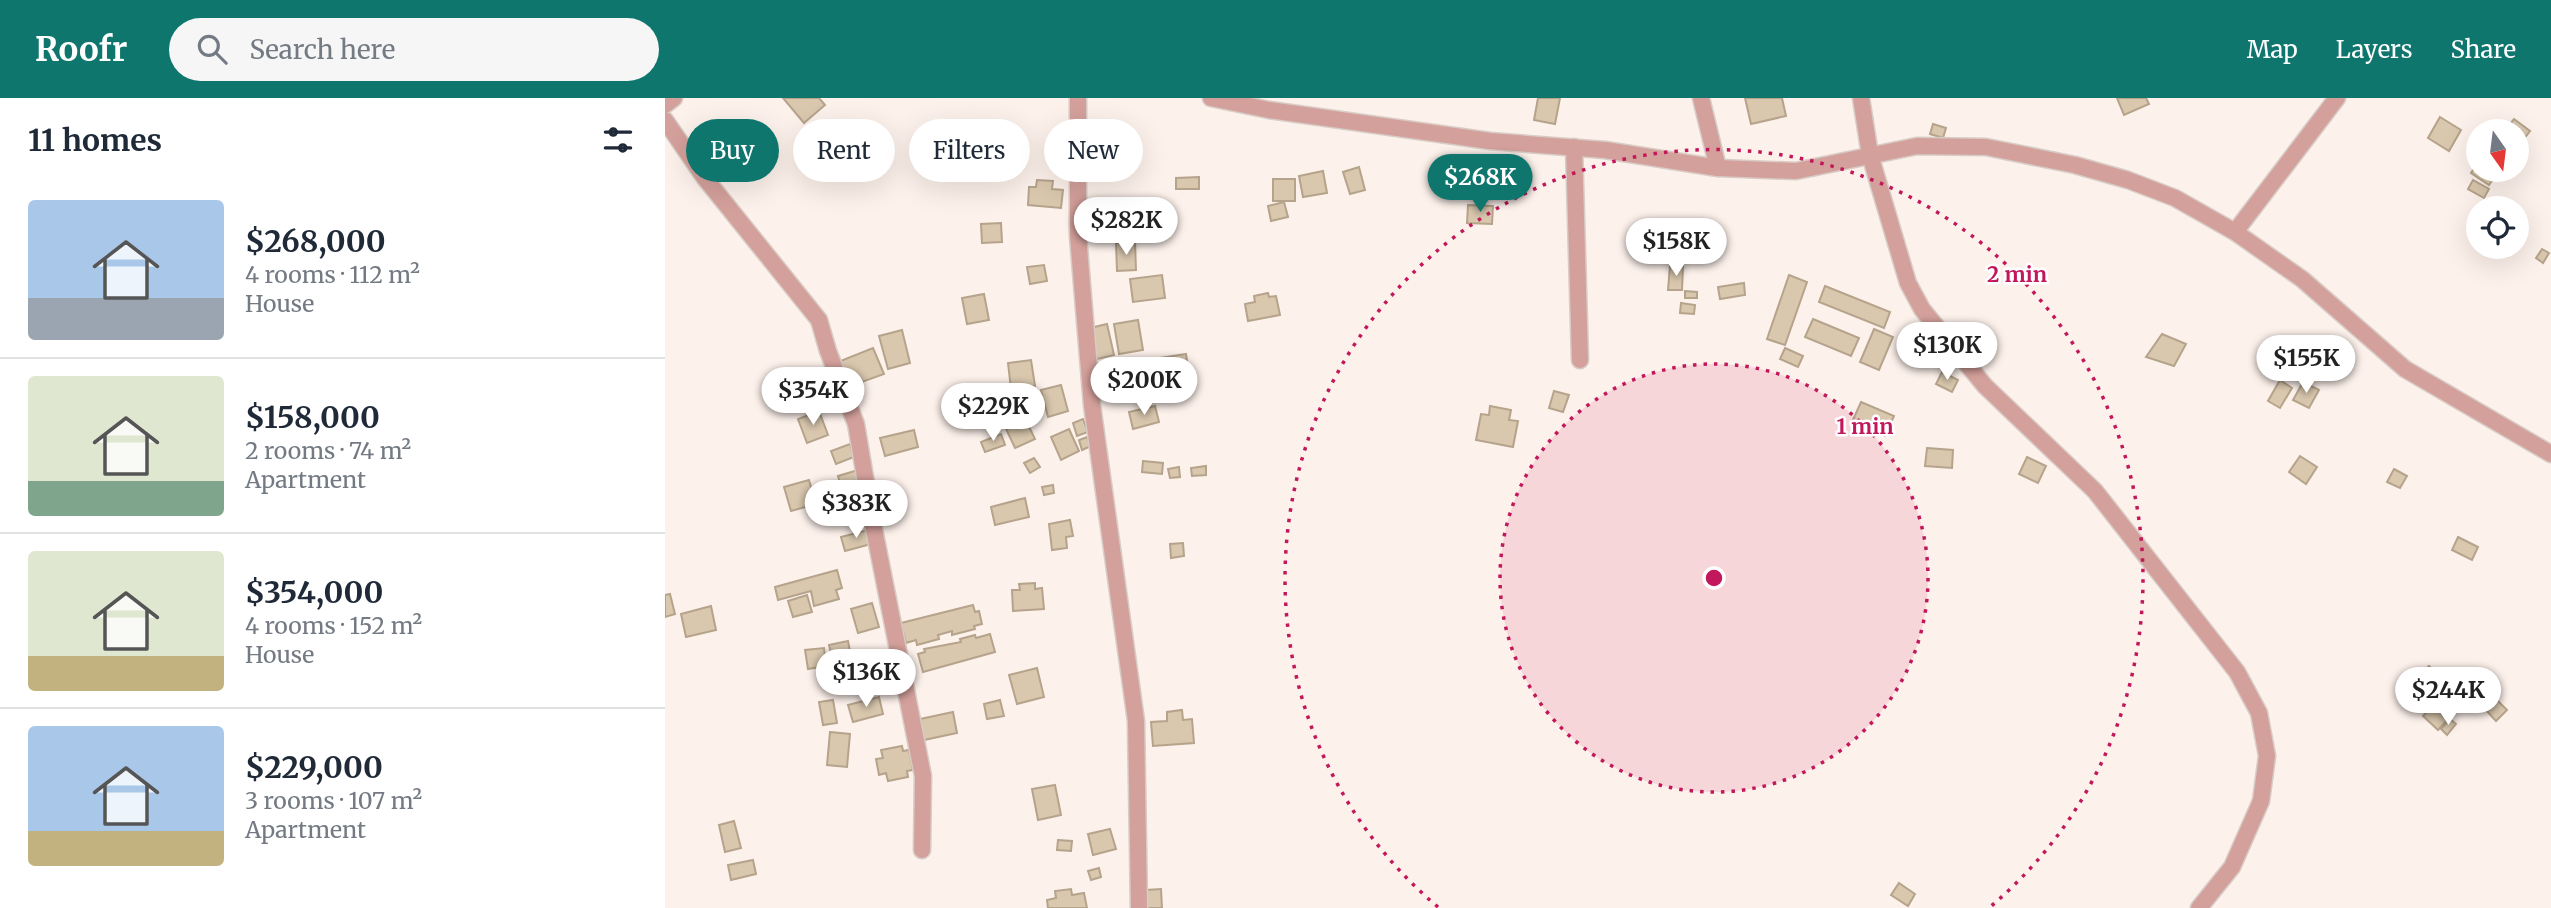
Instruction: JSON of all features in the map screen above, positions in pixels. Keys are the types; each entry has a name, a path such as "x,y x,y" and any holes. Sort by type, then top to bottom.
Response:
{"street":[{"path":"665,105 674,98"},
{"path":"1078,98 1079,236 1092,405 1136,720 1139,908"},
{"path":"1210,98 1269,110 1490,141 1574,147 1718,168 1796,172 1917,146 1986,147 2128,180 2175,198 2235,232 2302,278 2405,369 2551,454"},
{"path":"1701,98 1718,168"},
{"path":"1861,98 1870,155 1908,283 1922,309 1985,386 2095,491 2237,672 2259,713 2267,756 2261,801 2232,867 2199,908"},
{"path":"2235,232 2337,98"},
{"path":"665,120 721,198 819,320 856,424 923,776 922,849"},
{"path":"1574,147 1580,360"}],"building":[{"path":"783,98 819,98 825,105 809,119 801,119"},
{"path":"1538,98 1560,98 1555,124 1534,120"},
{"path":"1745,98 1782,98 1786,116 1751,124"},
{"path":"2117,98 2146,98 2149,104 2124,115"},
{"path":"2440,117 2461,130 2449,151 2428,138"},
{"path":"1933,124 1946,128 1943,138 1930,134"},
{"path":"1359,167 1365,190 1350,194 1343,172"},
{"path":"1323,171 1327,193 1303,197 1299,176"},
{"path":"1199,177 1199,189 1176,189 1176,178"},
{"path":"1273,179 1295,179 1295,201 1273,201"},
{"path":"1037,180 1044,180 1053,182 1052,189 1063,190 1061,208 1028,205 1029,187 1036,187"},
{"path":"2472,182 2477,182 2489,189 2485,196 2480,196 2468,189"},
{"path":"1284,202 1288,217 1271,221 1268,206"},
{"path":"1468,205 1493,206 1492,224 1467,223"},
{"path":"1001,223 1002,242 982,243 981,224"},
{"path":"1135,242 1136,270 1117,271 1116,243"},
{"path":"2542,249 2549,253 2543,263 2536,258"},
{"path":"1044,265 1047,281 1030,284 1027,267"},
{"path":"1670,266 1683,266 1682,290 1668,290"},
{"path":"1162,275 1165,298 1133,302 1130,279"},
{"path":"1789,275 1807,282 1785,345 1767,339"},
{"path":"1744,283 1745,295 1720,299 1718,287"},
{"path":"1825,286 1890,312 1884,328 1819,302"},
{"path":"1685,291 1697,292 1697,298 1685,298"},
{"path":"1268,293 1269,297 1276,296 1280,315 1248,321 1245,304 1255,302 1254,296"},
{"path":"984,294 989,320 967,324 962,298"},
{"path":"1681,303 1695,305 1694,314 1680,313"},
{"path":"1813,319 1859,338 1851,356 1805,337"},
{"path":"1138,320 1143,350 1119,354 1114,324"},
{"path":"1107,324 1114,355 1097,359 1090,328"},
{"path":"1874,329 1893,337 1879,370 1860,362"},
{"path":"902,330 910,363 888,369 879,336"},
{"path":"2162,334 2186,344 2174,366 2146,357"},
{"path":"873,348 884,374 848,387 838,362"},
{"path":"1785,348 1803,356 1798,367 1780,359"},
{"path":"1186,354 1189,374 1156,380 1153,359"},
{"path":"1031,360 1035,386 1011,389 1008,363"},
{"path":"1942,372 1958,380 1952,392 1936,384"},
{"path":"2280,380 2292,388 2280,408 2268,401"},
{"path":"2303,382 2319,390 2309,408 2293,400"},
{"path":"1061,385 1068,411 1048,417 1041,390"},
{"path":"1554,391 1569,395 1563,412 1549,408"},
{"path":"1861,402 1894,416 1885,436 1852,422"},
{"path":"1019,406 1035,439 1015,448 1000,416"},
{"path":"1155,406 1159,422 1133,429 1129,412"},
{"path":"1490,406 1511,410 1509,420 1518,421 1513,447 1476,440 1481,414 1489,415"},
{"path":"819,411 828,435 807,443 798,419"},
{"path":"1083,419 1088,432 1077,436 1073,423"},
{"path":"1069,429 1079,451 1061,460 1051,437"},
{"path":"914,430 918,447 885,456 880,438"},
{"path":"1001,434 1005,445 985,452 981,442"},
{"path":"1087,437 1091,446 1082,450 1079,440"},
{"path":"850,444 854,457 836,464 831,451"},
{"path":"1927,448 1953,450 1952,468 1925,466"},
{"path":"2300,456 2317,467 2306,484 2289,472"},
{"path":"2027,457 2046,466 2038,483 2019,474"},
{"path":"1034,458 1040,467 1030,473 1024,463"},
{"path":"1143,461 1163,463 1162,474 1142,472"},
{"path":"1206,466 1206,475 1192,476 1191,468"},
{"path":"1179,467 1180,477 1170,478 1168,469"},
{"path":"2394,469 2407,476 2400,488 2387,482"},
{"path":"858,470 864,493 844,498 838,476"},
{"path":"809,480 816,504 791,511 784,487"},
{"path":"1053,485 1054,493 1044,495 1042,487"},
{"path":"1025,498 1029,517 995,525 991,507"},
{"path":"1070,520 1073,536 1066,537 1067,548 1052,550 1049,524"},
{"path":"868,530 871,544 845,551 841,537"},
{"path":"2458,537 2478,547 2472,560 2452,550"},
{"path":"1183,543 1184,556 1171,558 1170,544"},
{"path":"837,570 842,588 836,590 839,599 814,606 811,591 778,600 775,587"},
{"path":"1035,583 1035,589 1042,588 1044,609 1013,611 1012,590 1020,590 1019,584"},
{"path":"670,594 675,614 665,617 665,595"},
{"path":"807,595 812,612 793,617 788,601"},
{"path":"872,603 879,627 858,633 851,609"},
{"path":"973,605 975,612 979,611 982,624 974,626 975,629 952,635 952,631 938,635 939,639 917,645 916,640 906,643 901,623"},
{"path":"711,606 716,630 686,637 681,614"},
{"path":"990,634 995,652 923,672 918,654 925,652 924,649 961,642 960,639 975,635 976,638"},
{"path":"848,641 853,666 835,670 829,645"},
{"path":"824,648 826,666 808,669 805,650"},
{"path":"2429,666 2439,676 2428,688 2418,678"},
{"path":"1037,668 1044,697 1017,704 1009,675"},
{"path":"879,697 883,714 853,722 848,705"},
{"path":"2495,698 2507,710 2496,721 2484,708"},
{"path":"833,700 837,723 823,725 819,702"},
{"path":"1000,700 1004,716 987,719 984,704"},
{"path":"2437,701 2452,715 2438,730 2423,716"},
{"path":"1182,710 1183,720 1192,719 1194,743 1153,746 1151,722 1167,721 1167,712"},
{"path":"953,712 957,733 924,740 920,719"},
{"path":"2450,719 2456,724 2447,735 2441,729"},
{"path":"830,732 850,734 847,767 827,765"},
{"path":"902,746 903,751 909,750 913,770 907,771 908,777 888,781 886,773 879,775 876,759 883,758 881,750"},
{"path":"1055,785 1061,815 1038,820 1032,789"},
{"path":"734,821 741,848 725,852 719,825"},
{"path":"1110,829 1116,849 1093,855 1088,834"},
{"path":"1058,840 1072,841 1071,851 1057,850"},
{"path":"753,860 756,874 731,880 728,865"},
{"path":"1099,868 1101,877 1091,880 1088,871"},
{"path":"1899,883 1915,894 1908,906 1891,895"},
{"path":"1071,889 1072,895 1084,893 1087,908 1048,908 1047,900 1056,898 1055,891"},
{"path":"1161,889 1162,908 1147,908 1146,890"}]}
